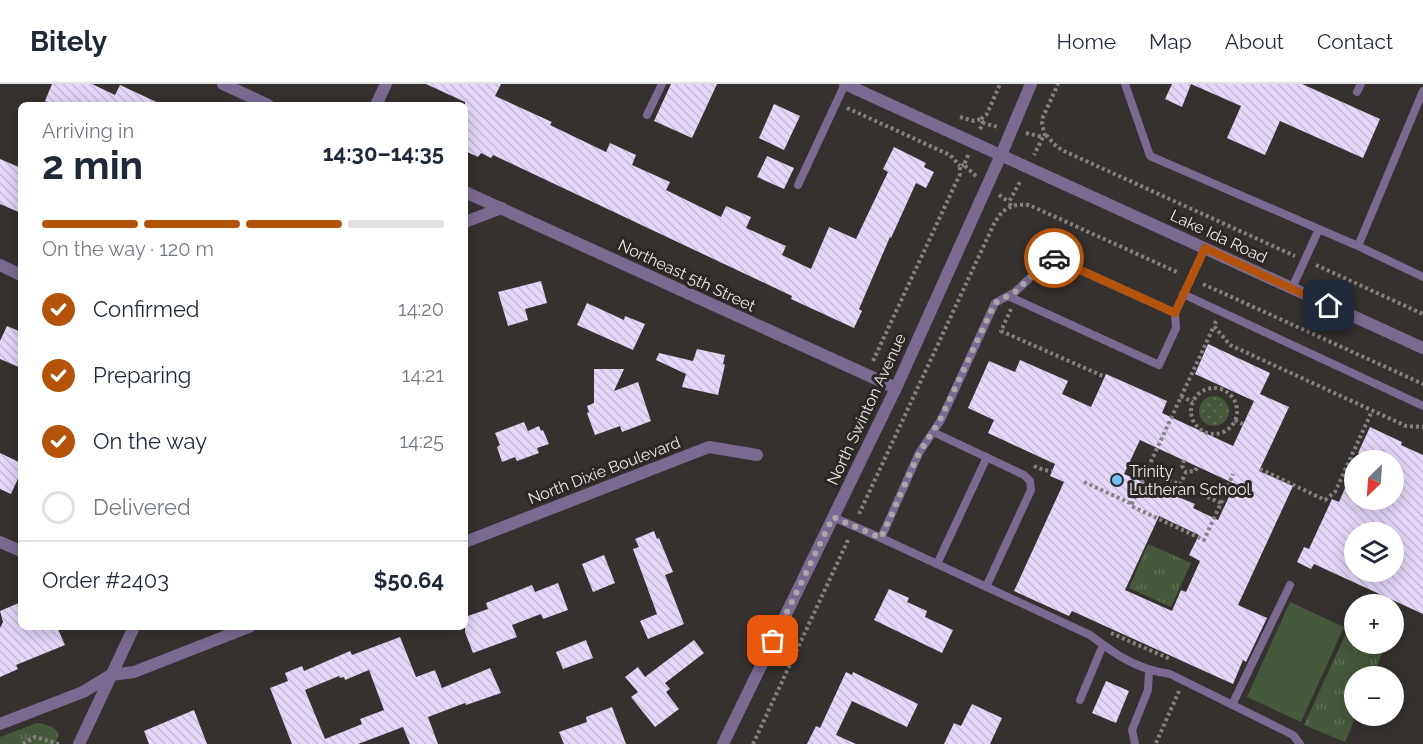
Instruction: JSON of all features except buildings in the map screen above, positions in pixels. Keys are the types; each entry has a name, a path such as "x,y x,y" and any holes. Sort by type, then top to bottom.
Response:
{"street":[{"path":"223,84 262,102"},
{"path":"377,102 386,84"},
{"name":"Lake Ida Road","path":"845,84 862,87 1000,155 1423,348"},
{"name":"North Swinton Avenue","path":"723,744 896,388 1031,84"},
{"name":"Northeast 5th Street","path":"468,193 896,388"},
{"path":"468,221 502,208"},
{"path":"0,265 18,274"},
{"name":"North Dixie Boulevard","path":"468,541 709,447 758,455"},
{"path":"0,542 18,550"},
{"path":"79,744 133,630"},
{"path":"0,724 83,692 111,675 134,672 241,630"}],"lane":[{"path":"647,115 662,84"},
{"path":"798,185 845,84"},
{"path":"1125,84 1150,156 1358,246 1423,277"},
{"path":"1357,92 1361,84"},
{"path":"1358,246 1423,91"},
{"path":"1292,288 1318,229"},
{"path":"1011,298 1159,365 1176,328 1175,313 1205,248"},
{"path":"881,538 919,453 940,420 995,303 1011,298 1035,273 1047,255 1175,313"},
{"path":"1183,294 1423,406"},
{"path":"933,432 1024,475 1030,481 1031,486 986,587"},
{"path":"937,564 987,457"},
{"path":"833,517 1090,635 1119,657 1149,671 1170,674 1293,735 1300,744"},
{"path":"1232,705 1290,585"},
{"path":"1080,700 1103,645"},
{"path":"1135,744 1132,730 1148,690 1149,671"}],"path":[{"path":"954,115 982,121 1000,84"},
{"path":"1058,84 1042,124 1045,136 1056,146 1423,314"},
{"path":"836,103 942,151 962,166 867,375"},
{"path":"753,744 993,226 1005,208 1021,204 1029,205 1423,384"},
{"path":"1011,298 999,332 1105,378"},
{"path":"1132,504 1221,311"},
{"path":"1214,326 1230,345 1406,426 1423,427"},
{"path":"1223,388 1236,405 1235,420 1225,431 1203,432 1193,420 1191,413 1193,402 1199,393 1206,389 1223,388"},
{"path":"1182,396 1193,402"},
{"path":"1260,469 1325,500 1335,492 1372,411"},
{"path":"1235,420 1243,424"},
{"path":"1184,460 1182,466 1186,472"},
{"path":"1133,464 1221,503"},
{"path":"1186,472 1195,471 1198,466"},
{"path":"1180,485 1186,472"},
{"path":"1084,482 1204,540 1233,474"},
{"path":"23,744 35,737 59,744"}],"green space":[{"path":"1214,396 1225,400 1229,411 1225,422 1214,426 1203,422 1199,411 1203,400"},
{"path":"1148,544 1191,563 1171,607 1129,588"},
{"path":"1290,602 1344,627 1301,722 1247,697"},
{"path":"1344,638 1344,654 1382,654 1377,666 1344,666 1344,726 1352,726 1345,742 1304,725"},
{"path":"37,723 50,726 57,731 59,734 55,744 0,744 0,737"}],"way so far":[{"path":"773,641 833,517 881,538 919,453 940,420 995,303 1015,292 1035,273 1047,255 1054,258"}],"place":[{"name":"Trinity Lutheran School","path":"1117,480"}],"route":[{"path":"1054,258 1175,313 1205,248 1329,306"}]}
